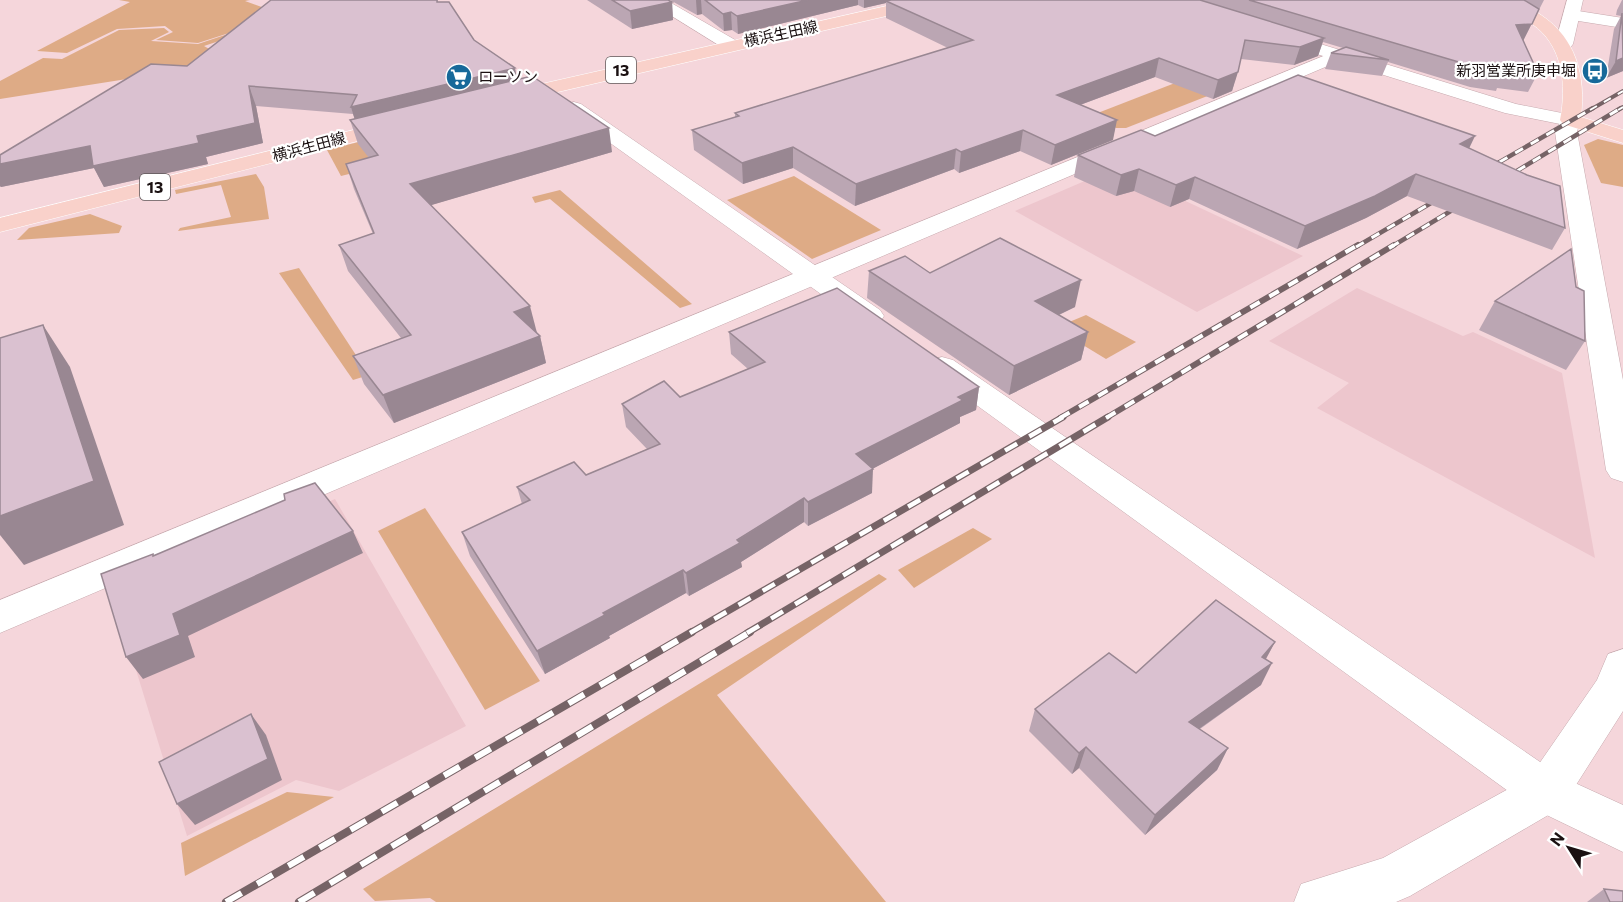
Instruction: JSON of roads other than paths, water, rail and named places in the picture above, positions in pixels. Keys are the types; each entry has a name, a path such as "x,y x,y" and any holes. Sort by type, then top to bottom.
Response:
{"main road":[{"name":"横浜生田線","path":"489,102 934,0"},
{"path":"1506,0 1549,29 1564,44 1570,58 1573,104 1570,120 1623,137"},
{"name":"横浜生田線","path":"0,225 411,122"}],"street":[{"path":"654,0 730,45"},
{"path":"1564,44 1574,8 1623,23"},
{"path":"1262,31 1512,109 1570,120 1566,132 1623,470"},
{"path":"0,617 1338,55"},
{"path":"545,88 1546,792 1623,829"},
{"path":"1319,902 1393,879 1546,792 1615,688 1623,666"}],"railway":[{"path":"1590,110 1623,91"},
{"path":"1618,110 1623,107"},
{"path":"1484,171 1593,108"},
{"path":"1502,180 1621,108"},
{"path":"1356,247 1443,196"},
{"path":"1391,247 1464,203"},
{"path":"1060,418 1358,245"},
{"path":"1106,418 1394,245"},
{"path":"690,633 1063,417"},
{"path":"747,633 1108,417"},
{"path":"226,902 692,632"},
{"path":"299,902 750,632"}],"place":[{"name":"新羽営業所庚申堀","path":"1595,71"},
{"name":"ローソン","path":"459,77"}]}
